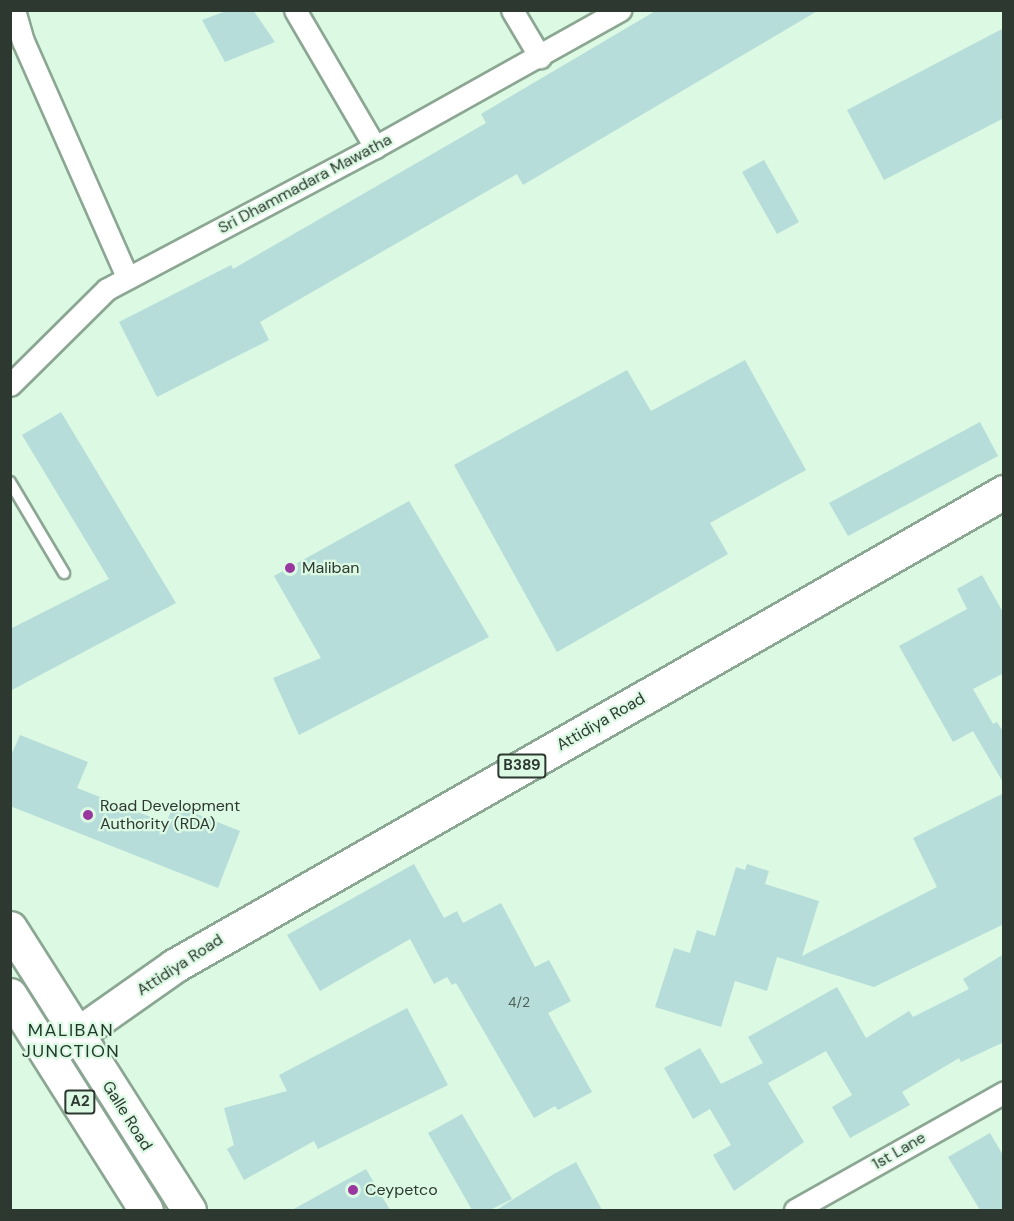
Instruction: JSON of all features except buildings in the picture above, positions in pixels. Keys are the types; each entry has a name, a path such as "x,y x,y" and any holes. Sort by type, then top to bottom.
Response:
{"main road":[{"name":"Attidiya Road","path":"50,1053 79,1036 174,966 1004,492"},
{"name":"Galle Road","path":"10,928 189,1210"},
{"name":"Galle Road","path":"10,994 50,1053 146,1210"}],"street":[{"path":"14,10 23,41 127,277"},
{"path":"295,10 375,147"},
{"path":"512,10 540,57"},
{"name":"Sri Dhammadara Mawatha","path":"10,385 107,289 375,147 540,57 620,10"},
{"name":"1st Lane","path":"795,1210 1004,1092"}],"lane":[{"path":"10,482 64,573"}],"place":[{"name":"Maliban","path":"290,568"},
{"name":"Road Development Authority (RDA)","path":"88,815"},
{"name":"Ceypetco","path":"353,1190"}],"district":[{"name":"MALIBAN JUNCTION","path":"71,1041"}]}
